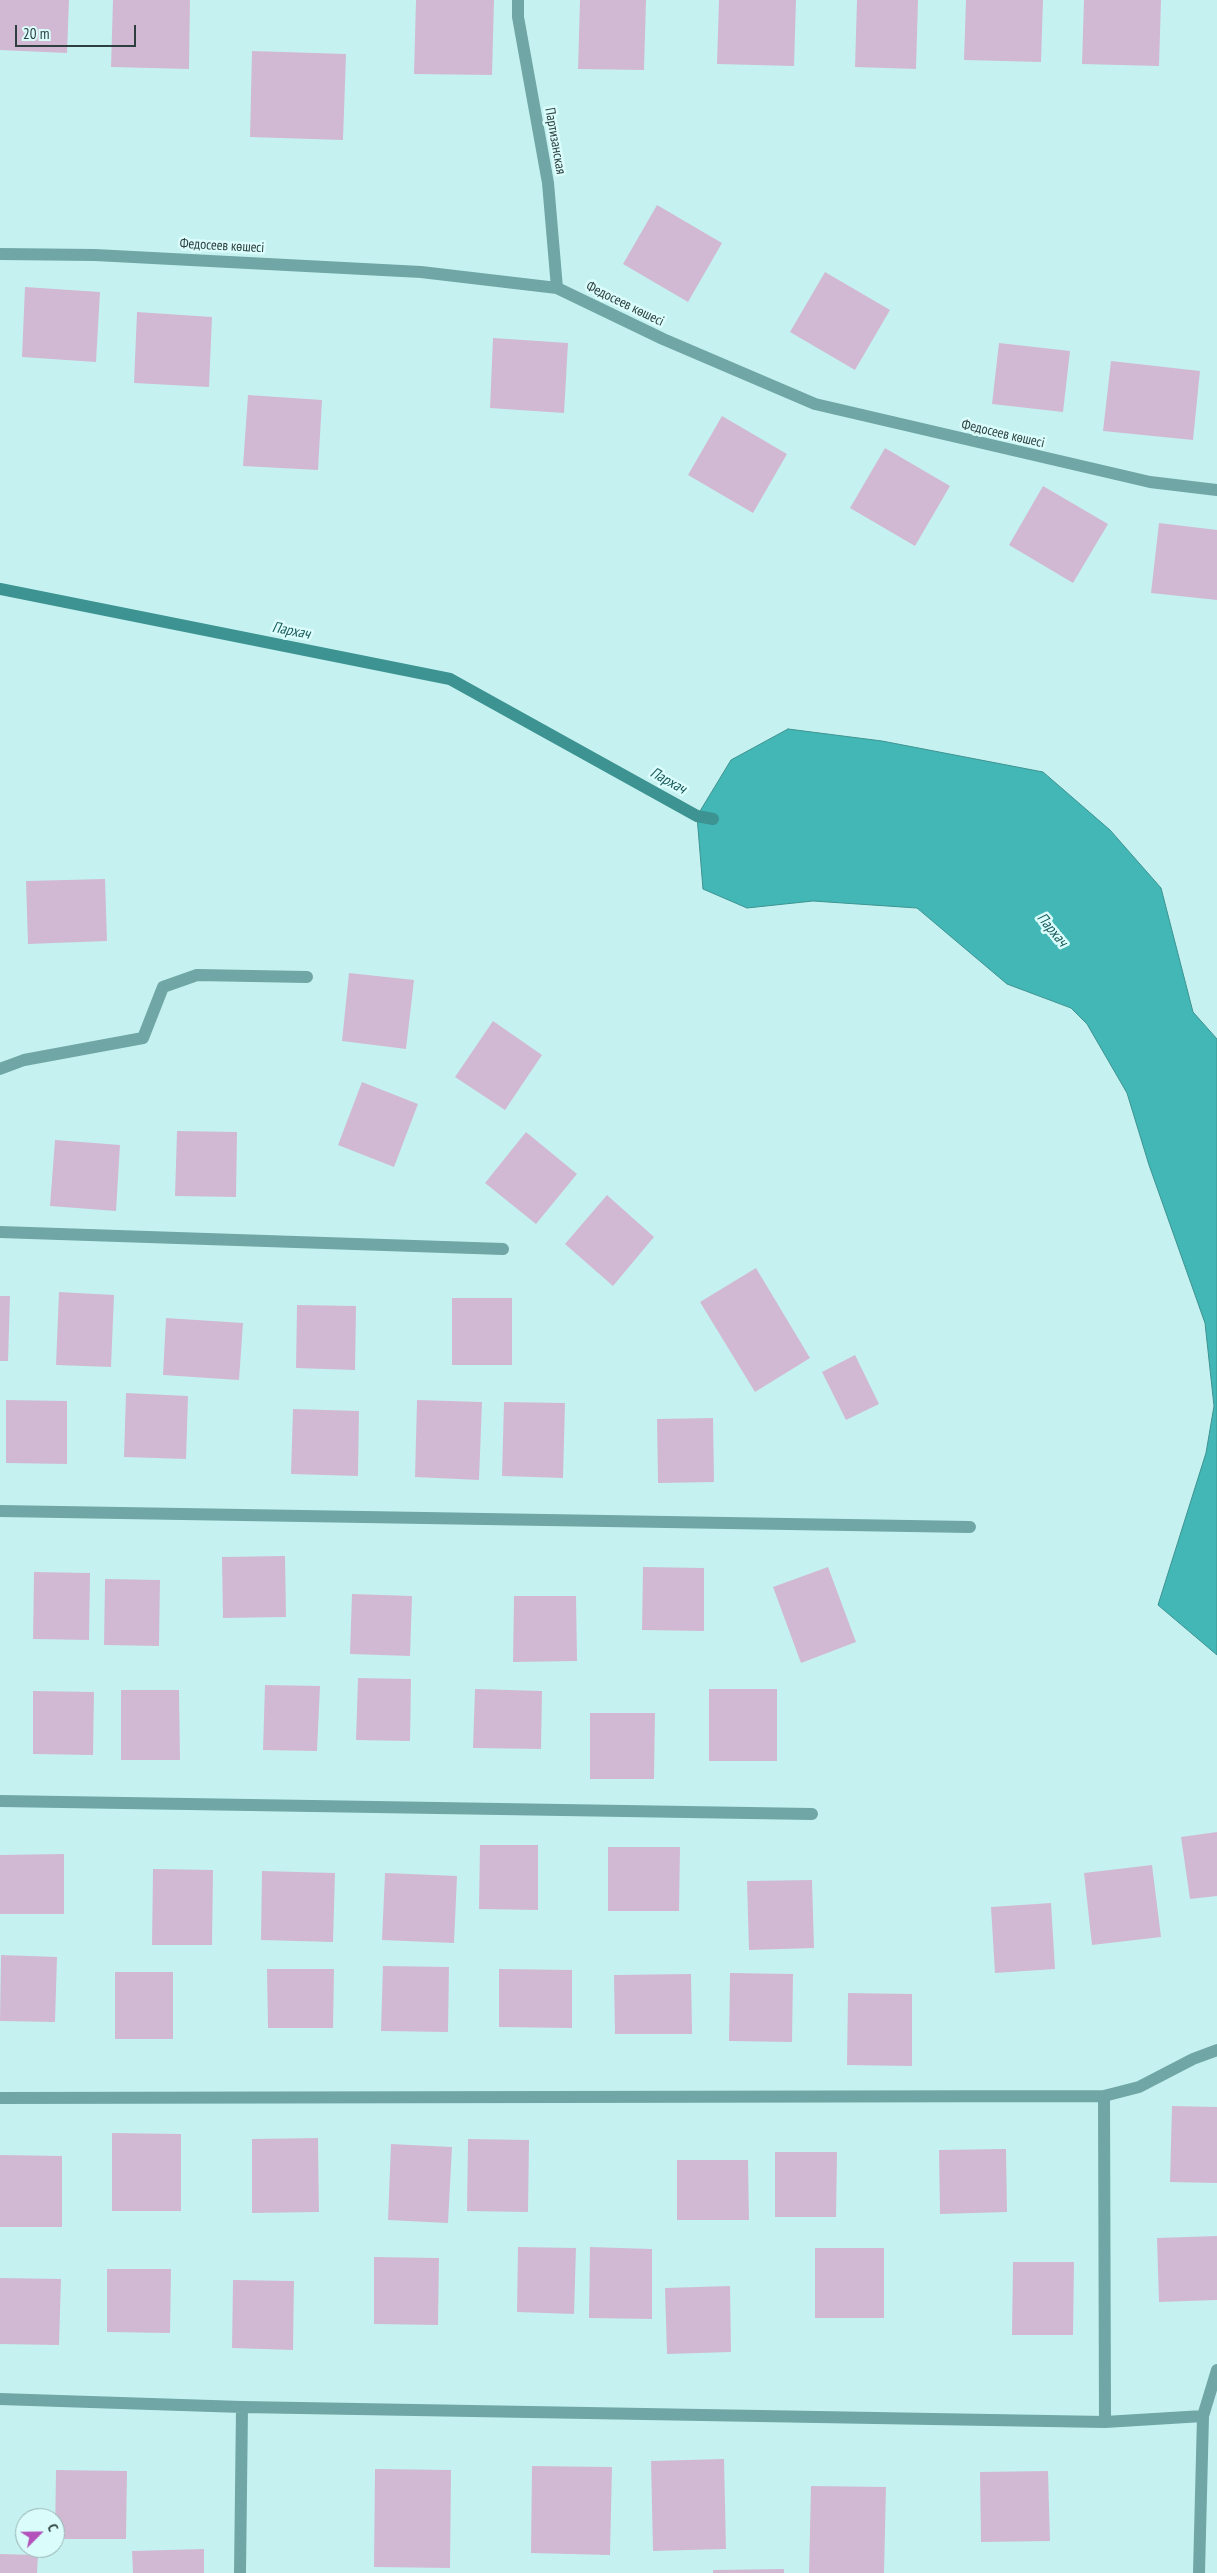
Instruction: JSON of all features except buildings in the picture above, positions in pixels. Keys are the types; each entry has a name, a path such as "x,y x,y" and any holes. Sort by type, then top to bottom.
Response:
{"street":[{"name":"Партизанская","path":"518,0 518,17 548,183 556,288"},
{"name":"Федосеев көшесі","path":"0,254 95,255 421,272 556,288 663,339 815,404 958,439 1150,482 1217,490"},
{"path":"0,1069 24,1060 144,1038 163,987 197,975 307,977"},
{"path":"0,1232 504,1248"},
{"path":"0,1510 970,1527"},
{"path":"0,1801 812,1814"},
{"path":"0,2098 1104,2096 1139,2087 1193,2059 1217,2050"},
{"path":"1104,2096 1105,2422"},
{"path":"1199,2573 1203,2416 1217,2370"},
{"path":"0,2399 242,2407 1105,2422 1203,2416"},
{"path":"240,2573 242,2407"}],"water":[{"path":"788,729 882,741 1043,772 1110,830 1161,888 1193,1012 1217,1039 1217,1655 1158,1605 1206,1453 1214,1406 1205,1323 1149,1165 1127,1093 1087,1024 1071,1008 1007,984 917,908 813,901 747,908 703,889 697,816 731,760"}],"waterway":[{"name":"Пархач","path":"0,589 450,679 697,816 713,819"}]}
